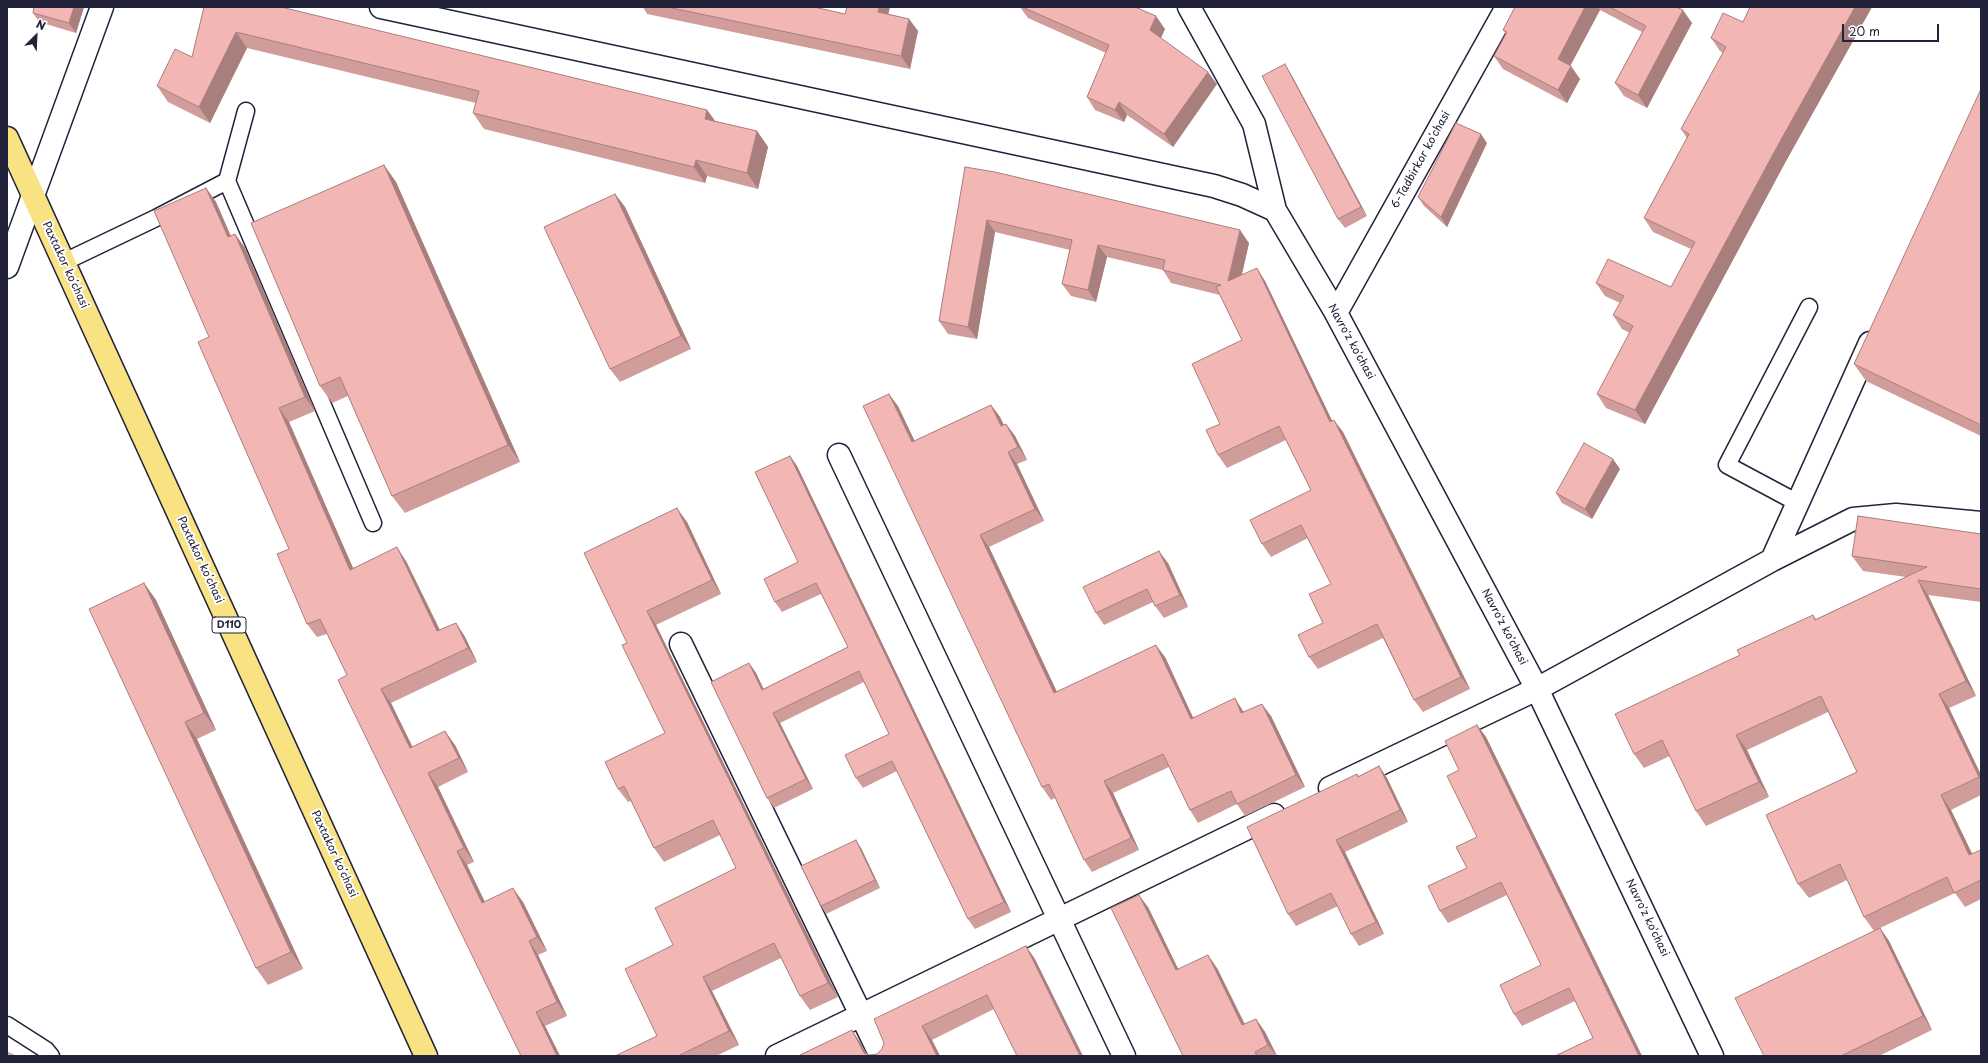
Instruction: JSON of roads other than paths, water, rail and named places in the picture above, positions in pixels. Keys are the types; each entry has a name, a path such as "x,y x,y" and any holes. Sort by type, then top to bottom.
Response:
{"main road":[{"name":"D110","path":"7,138 33,194"},
{"name":"Paxtakor koʻchasi","path":"33,194 426,1056"}],"street":[{"path":"7,267 102,7"},
{"path":"381,7 1214,186 1242,195 1275,210"},
{"name":"Navro'z ko'chasi","path":"1188,7 1254,124 1275,210 1336,313 1537,689 1712,1056"},
{"name":"6-Tadbirkor koʻchasi","path":"1336,313 1507,7"},
{"path":"1772,560 1880,322"},
{"path":"839,456 1060,918 1124,1056"},
{"path":"778,1056 1060,918 1537,689 1772,560 1853,519 1896,515 1981,523"},
{"path":"681,644 881,1056"}],"lane":[{"path":"246,111 227,181 373,524"},
{"path":"64,262 156,218 227,181"},
{"path":"1798,503 1727,465 1809,307"},
{"path":"7,1025 46,1050 51,1056"}]}
